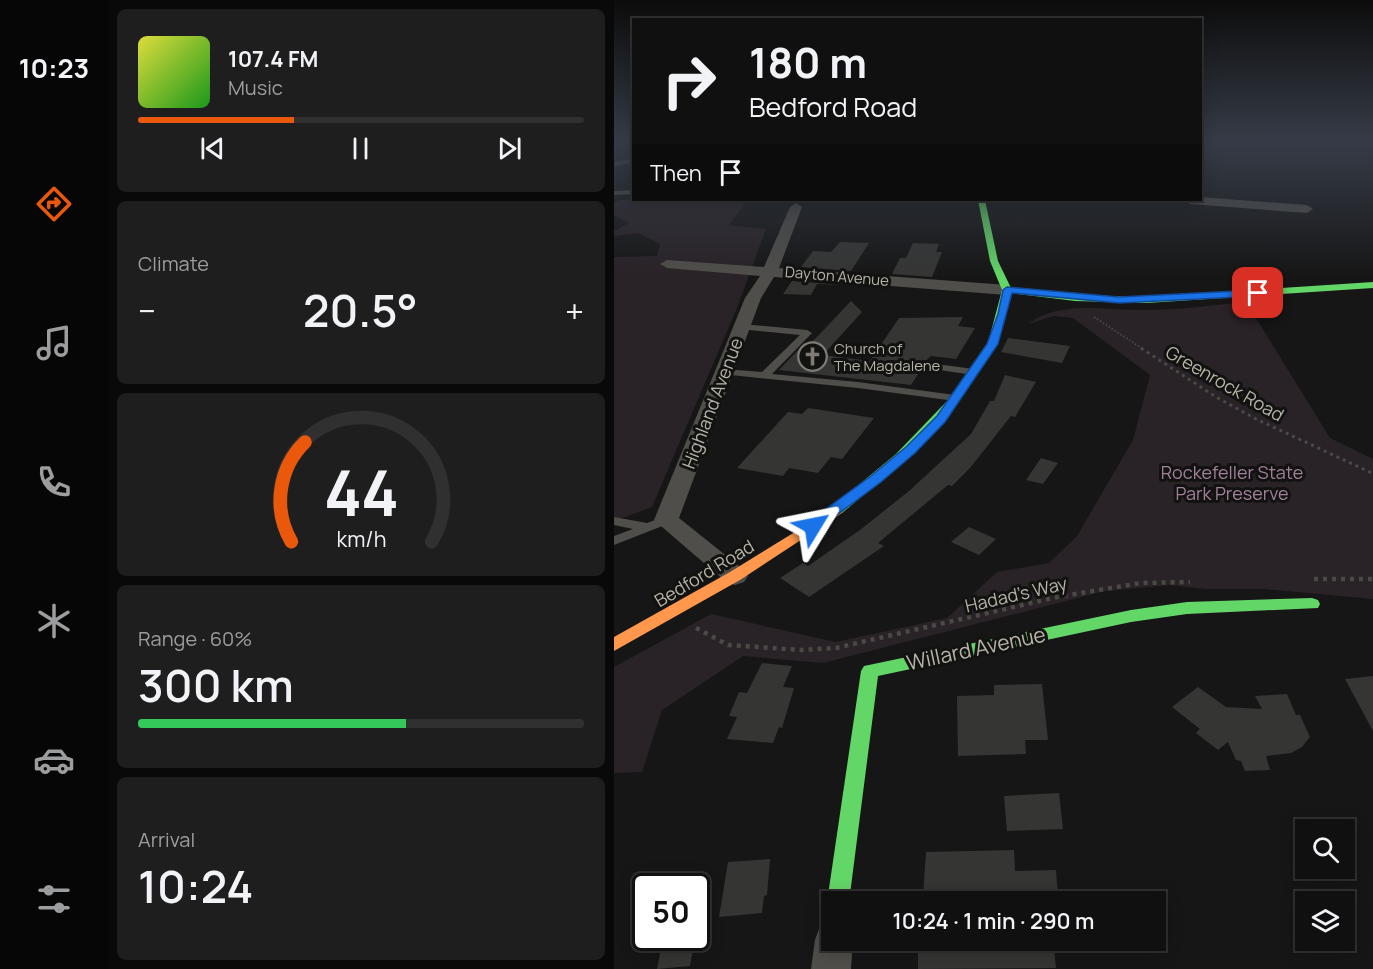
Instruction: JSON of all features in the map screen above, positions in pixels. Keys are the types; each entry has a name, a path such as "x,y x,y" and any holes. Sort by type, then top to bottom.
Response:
{"main road":[{"path":"981,201 994,261 1007,290 1075,298 1147,300 1373,285"},
{"name":"Bedford Road","path":"614,645 678,612 831,514 910,450 941,419 992,344 1003,314 1007,290"},
{"name":"Willard Avenue","path":"840,891 870,671 1131,616 1187,608 1312,604"}],"street":[{"path":"1202,201 1307,209"},
{"name":"Highland Avenue","path":"666,520 753,298 770,271 797,203"},
{"name":"Dayton Avenue","path":"667,264 1007,290"},
{"path":"666,520 735,576"},
{"path":"831,969 833,951"}],"lane":[{"path":"614,193 632,192"},
{"path":"742,327 807,333 765,375"},
{"path":"928,366 974,372"},
{"path":"724,372 956,399"},
{"path":"614,541 666,520"},
{"path":"614,521 647,527"}],"path":[{"name":"Greenrock Road","path":"1075,298 1081,306 1106,326 1216,397 1256,419 1373,474"},
{"path":"1306,579 1373,579"},
{"name":"Hadad's Way","path":"678,612 697,629 728,645 802,650 836,648 875,640 1057,597 1141,583 1195,582"}],"green space":[{"path":"620,200 747,201 729,225 766,229 737,308 652,507 614,521 614,257 657,256 660,244 638,233 614,236 614,231 629,223 614,215 614,203"},
{"name":"Rockefeller State Park Preserve","path":"1246,302 1330,438 1373,459 1373,599 1265,589 1205,589 1170,585 1105,591 823,663 743,656 662,710 642,772 614,773 614,667 711,614 836,642 947,618 997,572 1049,563 1077,536 1133,440 1150,375 1073,318 1054,316 1028,324 1041,316 1069,309 1158,310"}],"building":[{"path":"840,242 869,243 851,271 801,267 813,251 831,252"},
{"path":"913,243 939,244 936,252 942,252 932,277 892,274 900,258 906,258"},
{"path":"792,281 843,285 817,284 811,295 783,294"},
{"path":"851,301 862,312 823,355 870,361 899,318 963,317 958,326 975,328 956,359 931,356 922,364 922,368 911,385 779,370 800,348 804,348 816,338"},
{"path":"1008,338 1070,346 1062,363 1001,352"},
{"path":"1005,375 1036,382 1015,417 1011,416 970,468 952,486 948,485 878,543 884,546 809,597 780,578 803,563 808,566 860,530 909,491 971,434 990,401 994,401"},
{"path":"808,408 874,418 842,459 831,457 818,473 789,468 783,476 737,468 788,412 802,414"},
{"path":"1041,458 1058,463 1043,484 1026,480"},
{"path":"969,527 996,539 979,555 951,542"},
{"path":"762,663 792,666 783,687 794,688 782,728 779,727 773,743 727,739 737,717 729,716 739,692 747,693"},
{"path":"1373,676 1373,731 1345,679"},
{"path":"1042,684 1048,740 1025,740 1026,754 958,756 957,696 994,695 994,685"},
{"path":"1198,687 1226,707 1262,709 1255,696 1287,694 1296,715 1300,715 1310,737 1302,747 1291,753 1266,756 1270,770 1245,771 1241,761 1236,760 1228,742 1218,750 1196,733 1200,729 1172,707"},
{"path":"1059,793 1063,829 1007,831 1004,796"},
{"path":"1014,850 1015,871 1056,870 1058,891 923,891 926,852"},
{"path":"770,859 767,895 764,896 762,913 719,917 728,862"},
{"path":"660,951 693,951 690,966 657,969"},
{"path":"918,951 1054,951 1056,968 918,969"}],"traffic: fast":[{"path":"981,201 994,261 1007,290"},
{"path":"1007,290 1075,298 1147,300 1374,285"},
{"path":"837,510 901,457 951,403 993,343 1007,290"},
{"path":"840,891 870,671 1131,616 1187,608 1312,604"}],"traffic: slow":[{"path":"614,645 735,576 837,510"}],"place":[{"name":"Church of The Magdalene","path":"813,357"}],"route":[{"path":"813,526 876,479 941,419 992,344 1003,314 1007,290 1075,298 1119,300 1258,293"}]}
